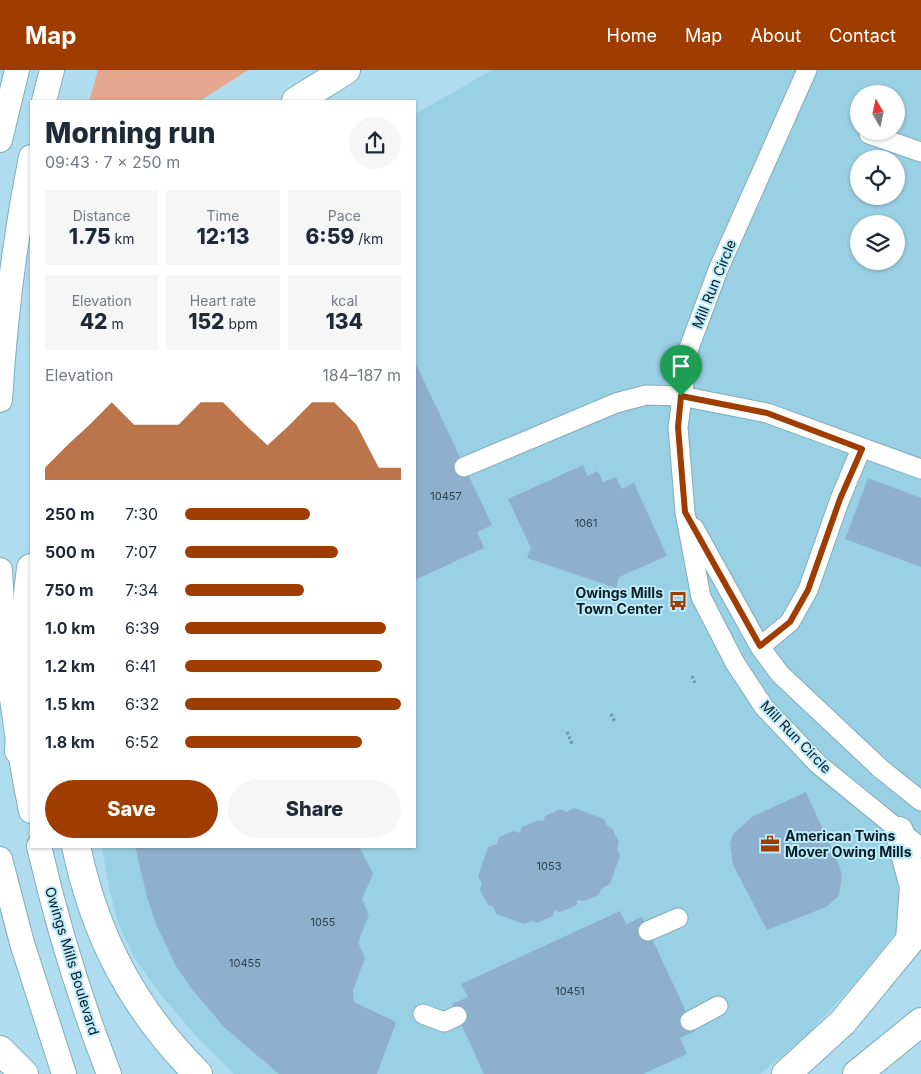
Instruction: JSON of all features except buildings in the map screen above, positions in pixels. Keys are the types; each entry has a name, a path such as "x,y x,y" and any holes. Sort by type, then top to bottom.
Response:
{"highway":[{"path":"298,100 345,70"},
{"path":"312,100 345,70"},
{"path":"19,752 30,576"},
{"path":"786,1074 843,1022 916,934 914,887 899,832"},
{"path":"77,848 98,924 122,976 154,1024 198,1074"},
{"path":"857,1074 921,1022"},
{"path":"0,1050 24,1074"}],"main road":[{"path":"0,140 17,70"},
{"path":"44,100 52,70"},
{"path":"0,400 10,280 30,162"},
{"path":"0,570 8,664 19,752 30,806"},
{"name":"Owings Mills Boulevard","path":"40,848 64,945 90,1026 109,1074"},
{"path":"0,859 22,943 64,1074"}],"street":[{"name":"Mill Run Circle","path":"807,70 701,312 689,348 678,427 685,512 702,597 744,678 764,707 818,764 899,832 921,848"},
{"path":"886,140 921,152"},
{"path":"464,467 616,403 646,395 681,396 767,413 921,470"},
{"path":"760,646 790,622 808,590 840,499 862,449"},
{"name":"Mill Run Circle","path":"685,512 760,646 780,674 881,769 921,801"},
{"path":"648,931 678,918"},
{"path":"690,1022 718,1006"},
{"path":"423,1014 444,1022 457,1016"}],"path":[{"path":"692,676 695,684"},
{"path":"611,714 614,722"},
{"path":"567,732 573,746"}],"shaded area":[{"path":"98,70 248,70 202,100 89,100"},
{"path":"492,70 921,70 921,875 896,932 859,979 806,1036 760,1074 234,1074 198,1038 161,995 135,959 118,923 102,848 416,848 416,113"}],"place":[{"name":"Owings Mills Town Center","path":"678,601"},
{"name":"American Twins Mover Owing Mills","path":"770,844"}],"route":[{"path":"681,396 767,413 795,421 862,449 840,499 808,590 790,622 760,646 685,512 678,427 681,396"}]}
